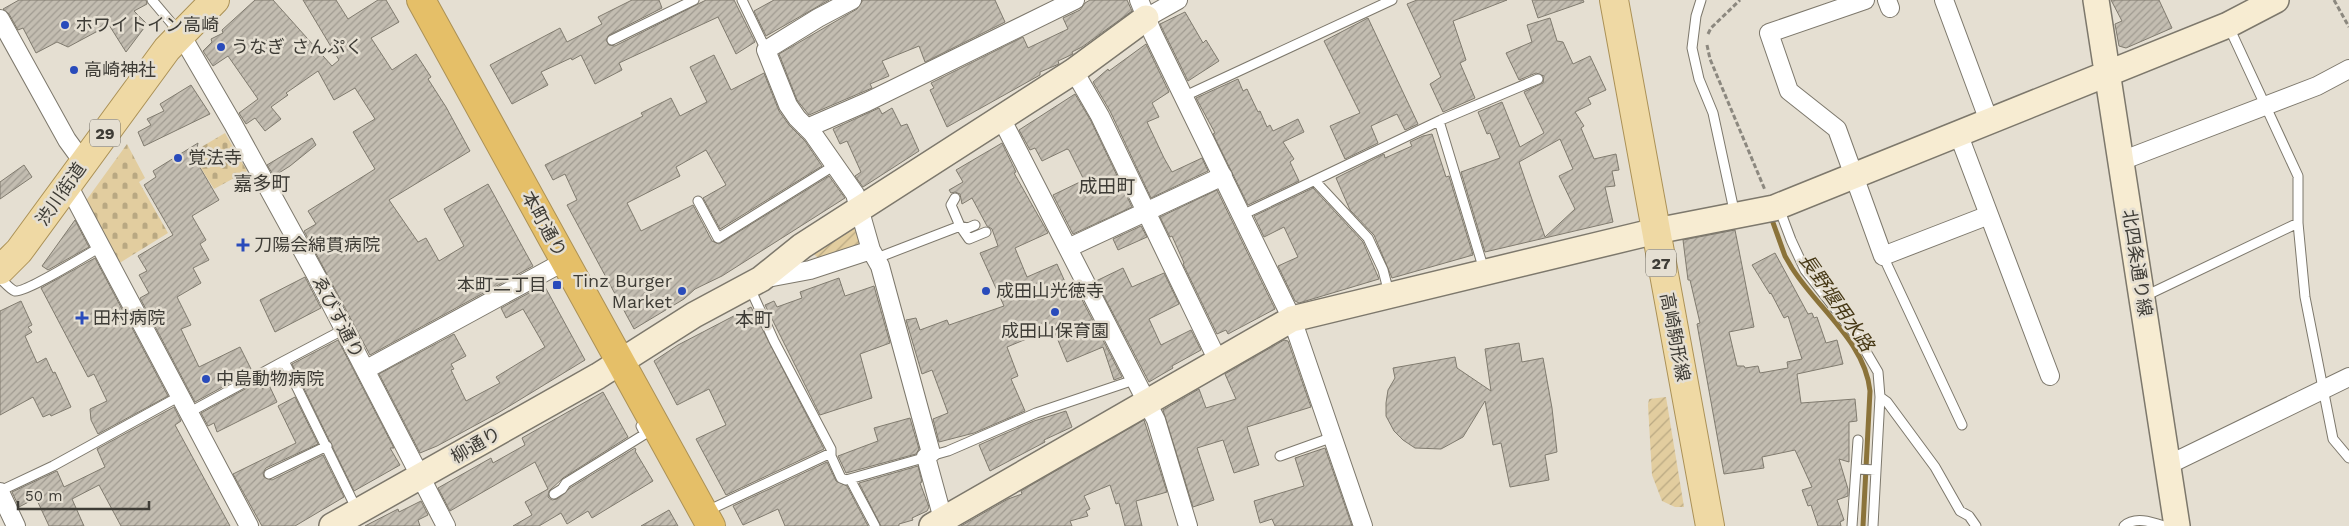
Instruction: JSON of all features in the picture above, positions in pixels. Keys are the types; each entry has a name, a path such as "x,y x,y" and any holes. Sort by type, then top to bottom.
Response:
{"highway":[{"name":"本町通り","path":"421,0 565,260 616,368 707,519"}],"main road":[{"name":"渋川街道","path":"0,270 20,251 83,162 180,33 215,0"},
{"name":"高崎駒形線","path":"1614,0 1710,526"}],"street":[{"path":"852,0 818,18 766,50 788,105 856,194 931,453 926,457 940,524 1292,319 1656,231 1735,216 1773,201 1854,175 2107,74 2228,25 2276,0"},
{"path":"807,128 867,102 1075,0"},
{"path":"1178,0 1142,9 1292,319 1363,526"},
{"path":"1865,0 1831,6 1769,33 1796,87 1837,129 1883,256 1989,215"},
{"path":"1944,0 1989,121"},
{"name":"北四条通り線","path":"2096,0 2177,526"},
{"name":"柳通り","path":"332,526 616,368 694,315 755,282 802,246 1074,71 1142,9"},
{"path":"0,19 67,140 83,162"},
{"name":"ゑびす通り","path":"180,33 271,193 446,526"},
{"path":"2122,161 2317,86 2349,69"},
{"path":"1074,71 1100,116 1218,361"},
{"path":"1001,118 1156,420 1188,526"},
{"path":"1958,133 2050,376"},
{"path":"1068,248 1223,176"},
{"path":"68,184 249,526"},
{"path":"755,282 874,254"},
{"path":"365,370 565,260"},
{"path":"2168,465 2349,377"},
{"path":"0,492 16,526"}],"lane":[{"path":"152,0 180,33"},
{"path":"612,40 694,0"},
{"path":"742,0 766,50"},
{"path":"1185,96 1392,0"},
{"path":"1701,0 1696,16 1692,48 1699,78 1713,113 1735,216"},
{"path":"2228,25 2298,176 2298,223 2305,297 2332,439 2349,458"},
{"path":"1242,215 1439,121 1538,79"},
{"path":"1439,121 1485,273"},
{"path":"698,201 718,238 835,165"},
{"path":"1315,181 1368,238 1383,270 1389,295"},
{"path":"955,198 951,205 960,226 969,239 986,232"},
{"path":"1773,201 1805,270 1858,338 1878,372 1880,397 1874,470 1873,526"},
{"path":"2142,297 2298,223"},
{"path":"874,254 960,226 968,228 975,225"},
{"path":"0,278 13,290 20,290 52,276 102,246"},
{"path":"1883,256 1962,425"},
{"path":"755,282 841,478 850,480 948,451 1045,410 1134,380"},
{"path":"190,412 337,333"},
{"path":"284,362 358,511"},
{"path":"0,492 53,466 180,396"},
{"path":"1880,397 1887,402 1935,466 1960,511 1969,516 1976,526"},
{"path":"554,494 562,489 566,483 645,434 637,417"},
{"path":"1280,456 1333,437"},
{"path":"1852,526 1859,470 1858,440"},
{"path":"269,474 327,446"},
{"path":"707,519 831,453"},
{"path":"1859,470 1874,470"},
{"path":"850,480 875,526"},
{"path":"2124,526 2127,523 2147,520 2164,526"}],"path":[{"path":"1740,0 1711,28 1706,38 1707,46 1710,59 1773,201"},
{"path":"2334,0 2349,27"}],"green space":[{"path":"225,133 247,171 214,189 196,160 198,149"},
{"path":"127,144 145,178 139,182 168,233 118,264 85,202"},
{"path":"855,227 861,241 860,245 819,259 813,253"},
{"path":"1666,397 1684,507 1675,507 1662,501 1652,475 1649,399"}],"building":[{"name":"ホワイトイン高崎","path":"19,0 146,0 147,4 134,11 147,24 126,52 109,25 68,47 57,42 36,53 23,28 18,30 9,14 3,9"},
{"path":"255,0 273,0 332,66 339,60 303,0 336,0 348,19 378,0 386,0 399,22 371,38 392,70 416,54 431,77 428,79 470,151 389,200 418,242 426,238 439,261 464,246 444,209 488,184 533,266 370,355 304,231 316,224 308,211 375,169 353,132 375,119 355,88 334,100 318,71 286,93 288,95 271,107 281,119 265,131 255,118 246,124 239,113 258,99 228,56 213,66 203,51 212,42 211,39 223,33 222,30"},
{"path":"632,0 659,0 662,8 609,35 606,40 609,45 615,46 706,0 734,0 755,42 736,54 718,17 619,63 622,70 595,84 581,55 572,60 571,58 541,72 548,85 512,104 490,65 560,28 567,42 602,24 598,17"},
{"path":"774,0 829,0 766,36 754,11"},
{"path":"863,0 995,0 1005,22 925,62 919,46 882,61 889,76 870,84 872,88 809,115 797,100 779,54 857,9"},
{"path":"1090,0 1127,0 1132,11 1082,47 1072,52 1073,54 1058,61 1059,64 1040,72 1040,75 947,127 930,90 934,88 931,83 1023,37 1028,48 1068,29 1063,18 1080,10"},
{"path":"1417,0 1507,0 1453,21 1466,60 1460,63 1475,98 1443,112 1430,84 1441,77 1407,4"},
{"path":"1532,0 1583,0 1584,2 1538,18"},
{"path":"2111,0 2159,0 2172,28 2126,48 2119,46 2115,24 2122,21"},
{"path":"1185,12 1203,43 1206,40 1219,61 1188,81 1160,24"},
{"path":"1368,18 1418,124 1405,130 1397,114 1371,126 1378,143 1345,159 1330,126 1360,113 1324,41"},
{"path":"1550,18 1557,41 1563,42 1573,64 1590,56 1606,90 1588,98 1591,104 1575,112 1584,126 1581,128 1594,159 1616,154 1619,170 1612,171 1615,186 1605,187 1613,222 1485,252 1461,172 1500,158 1490,133 1487,134 1478,112 1502,102 1520,147 1544,133 1524,92 1543,83 1544,76 1536,73 1519,80 1506,53 1532,42 1527,25","holes":["1560,139 1573,169 1559,176 1575,209 1545,237 1519,162"]},
{"path":"1146,44 1169,92 1152,103 1159,117 1147,122 1164,158 1172,172 1202,158 1208,171 1151,198 1110,111 1093,82 1108,69 1109,71"},
{"path":"714,55 731,90 764,73 779,111 789,125 805,141 822,166 720,229 703,198 726,185 706,150 676,167 680,176 627,203 641,231 693,205 712,241 719,244 829,176 845,198 722,276 695,289 684,299 634,329 567,205 577,200 565,174 553,180 545,165 643,116 641,113 671,98 680,116 707,102 690,67"},
{"path":"1238,79 1243,91 1247,89 1267,127 1270,125 1273,131 1298,119 1304,132 1283,142 1294,159 1290,162 1299,181 1248,205 1213,134 1215,133 1196,98"},
{"path":"191,85 210,114 144,146 138,132 151,125 147,119 164,111 160,104"},
{"path":"1075,94 1091,121 1132,207 1073,234 1053,195 1084,180 1069,150 1067,149 1042,161 1035,148 1030,150 1019,130"},
{"path":"879,108 882,114 892,108 901,126 907,124 919,151 863,187 855,176 861,172 847,141 840,144 833,129"},
{"path":"1432,134 1446,177 1449,176 1473,255 1392,278 1374,235 1350,210 1336,178 1384,154 1385,158 1412,146 1410,142"},
{"path":"312,138 316,145 274,176 267,165"},
{"path":"198,143 195,159 219,200 192,216 206,240 200,244 209,260 193,268 201,283 177,297 191,325 181,329 199,367 240,347 252,371 195,402 140,298 149,293 139,275 147,271 138,256 173,235 144,185 156,177 153,171"},
{"path":"1002,143 1016,172 1014,173 1048,233 1015,248 1027,277 1057,264 1070,293 1077,290 1122,377 1114,380 1103,347 1067,362 1053,328 1007,347 1018,376 1011,379 1025,411 974,433 939,442 933,419 948,413 932,370 922,374 906,320 916,318 920,330 947,320 949,325 1004,306 980,253 998,246 992,229 987,226 972,198 962,204 960,194 951,193 949,190 963,182 956,170"},
{"path":"24,165 32,177 0,199 0,182"},
{"path":"1313,188 1363,242 1379,279 1299,303 1295,301 1278,266 1298,257 1284,227 1264,237 1254,216"},
{"path":"1217,190 1275,309 1228,334 1226,330 1217,334 1183,264 1172,236 1170,237 1160,217"},
{"path":"75,220 89,247 48,270 42,266"},
{"path":"1141,226 1147,237 1118,250 1113,239"},
{"path":"1735,230 1754,327 1729,332 1737,366 1744,366 1745,368 1758,366 1760,373 1788,368 1787,362 1802,359 1788,316 1784,318 1771,293 1752,265 1775,253 1808,314 1812,313 1814,318 1817,317 1826,343 1837,340 1843,364 1797,374 1801,403 1855,399 1857,421 1849,422 1849,462 1839,459 1848,489 1848,496 1837,500 1844,520 1840,522 1841,526 1818,526 1811,505 1808,506 1802,490 1812,487 1795,450 1762,457 1764,468 1724,474 1697,324 1700,323 1690,280 1688,280 1683,240"},
{"path":"95,258 168,396 98,434 91,420 90,409 107,401 94,374 88,377 41,288"},
{"path":"1123,268 1132,287 1164,273 1179,304 1149,319 1160,343 1161,345 1191,330 1201,350 1172,366 1173,368 1149,382 1096,281"},
{"path":"305,277 321,308 275,332 260,300"},
{"path":"839,278 845,296 874,286 890,343 860,354 872,398 820,415 765,305 774,301 777,307 802,298 800,292"},
{"path":"544,285 585,360 498,413 437,446 420,453 379,374 454,334 466,356 451,364 454,369 451,370 466,401 500,383 496,377 545,347 523,309 506,318 501,308"},
{"path":"21,301 32,325 28,327 32,332 25,336 37,363 46,358 53,373 55,372 71,407 51,416 50,414 43,417 33,397 0,415 0,311"},
{"path":"751,307 824,449 726,495 696,439 726,425 709,389 677,405 654,361 678,345"},
{"path":"338,340 394,448 390,448 400,465 354,491 292,364"},
{"path":"1284,340 1288,341 1311,407 1247,427 1259,465 1234,473 1223,440 1197,448 1214,500 1193,507 1163,410 1199,389 1206,408 1236,399 1225,374"},
{"path":"1519,343 1522,362 1543,358 1552,408 1557,452 1545,455 1549,480 1510,487 1501,443 1493,445 1485,401 1463,437 1441,449 1415,448 1394,431 1386,416 1388,390 1395,378 1393,368 1455,357 1457,368 1491,391 1485,349"},
{"path":"258,382 262,389 269,385 277,402 217,432 214,423 208,426 201,413"},
{"path":"603,392 628,437 563,478 549,491 548,497 552,500 557,499 570,488 635,448 653,481 592,518 588,511 567,524 561,513 539,526 513,526 532,515 525,502 548,489 535,462 450,511 438,488 491,458 493,463 525,445 522,438"},
{"path":"295,397 318,444 266,468 263,473 264,477 272,480 323,455 344,497 295,526 262,526 233,474 296,443 278,406"},
{"path":"174,407 181,421 175,425 230,526 121,526 99,485 72,499 84,526 49,526 36,498 19,507 12,492 57,471 64,487 105,467 97,449"},
{"path":"1066,411 1072,427 1044,440 1045,442 990,471 979,445 1034,421"},
{"path":"910,418 919,449 916,454 846,473 838,456 878,441 874,428"},
{"path":"1144,420 1167,492 1136,501 1142,526 1125,526 1119,503 1116,504 1110,485 1084,496 1090,509 1086,511 1088,516 1070,521 1072,526 961,526 1008,499 1022,494 1021,491"},
{"path":"1325,448 1352,526 1275,526 1272,519 1260,523 1254,501 1304,486 1295,458"},
{"path":"827,462 836,481 847,486 868,526 785,526 778,509 743,525 733,506"},
{"path":"918,466 922,482 920,483 929,507 927,511 912,518 913,520 899,524 899,526 881,526 859,483"},
{"path":"421,501 428,515 418,520 420,526 365,526 398,509 399,512"},
{"path":"669,510 678,526 641,526"}],"waterway":[{"name":"長野堰用水路","path":"1771,217 1785,256 1792,268 1850,341 1866,373 1870,391 1863,526"}],"place":[{"name":"ホワイトイン高崎","path":"65,25"},
{"name":"うなぎ さんぷく","path":"221,47"},
{"name":"高崎神社","path":"74,70"},
{"name":"覚法寺","path":"178,158"},
{"name":"刀陽会綿貫病院","path":"243,245"},
{"name":"本町二丁目","path":"557,285"},
{"name":"Tinz Burger Market","path":"682,291"},
{"name":"成田山光徳寺","path":"986,291"},
{"name":"成田山保育園","path":"1055,312"},
{"name":"田村病院","path":"82,318"},
{"name":"中島動物病院","path":"206,379"}],"district":[{"name":"嘉多町","path":"262,183"},
{"name":"成田町","path":"1107,186"},
{"name":"本町","path":"754,319"}]}
